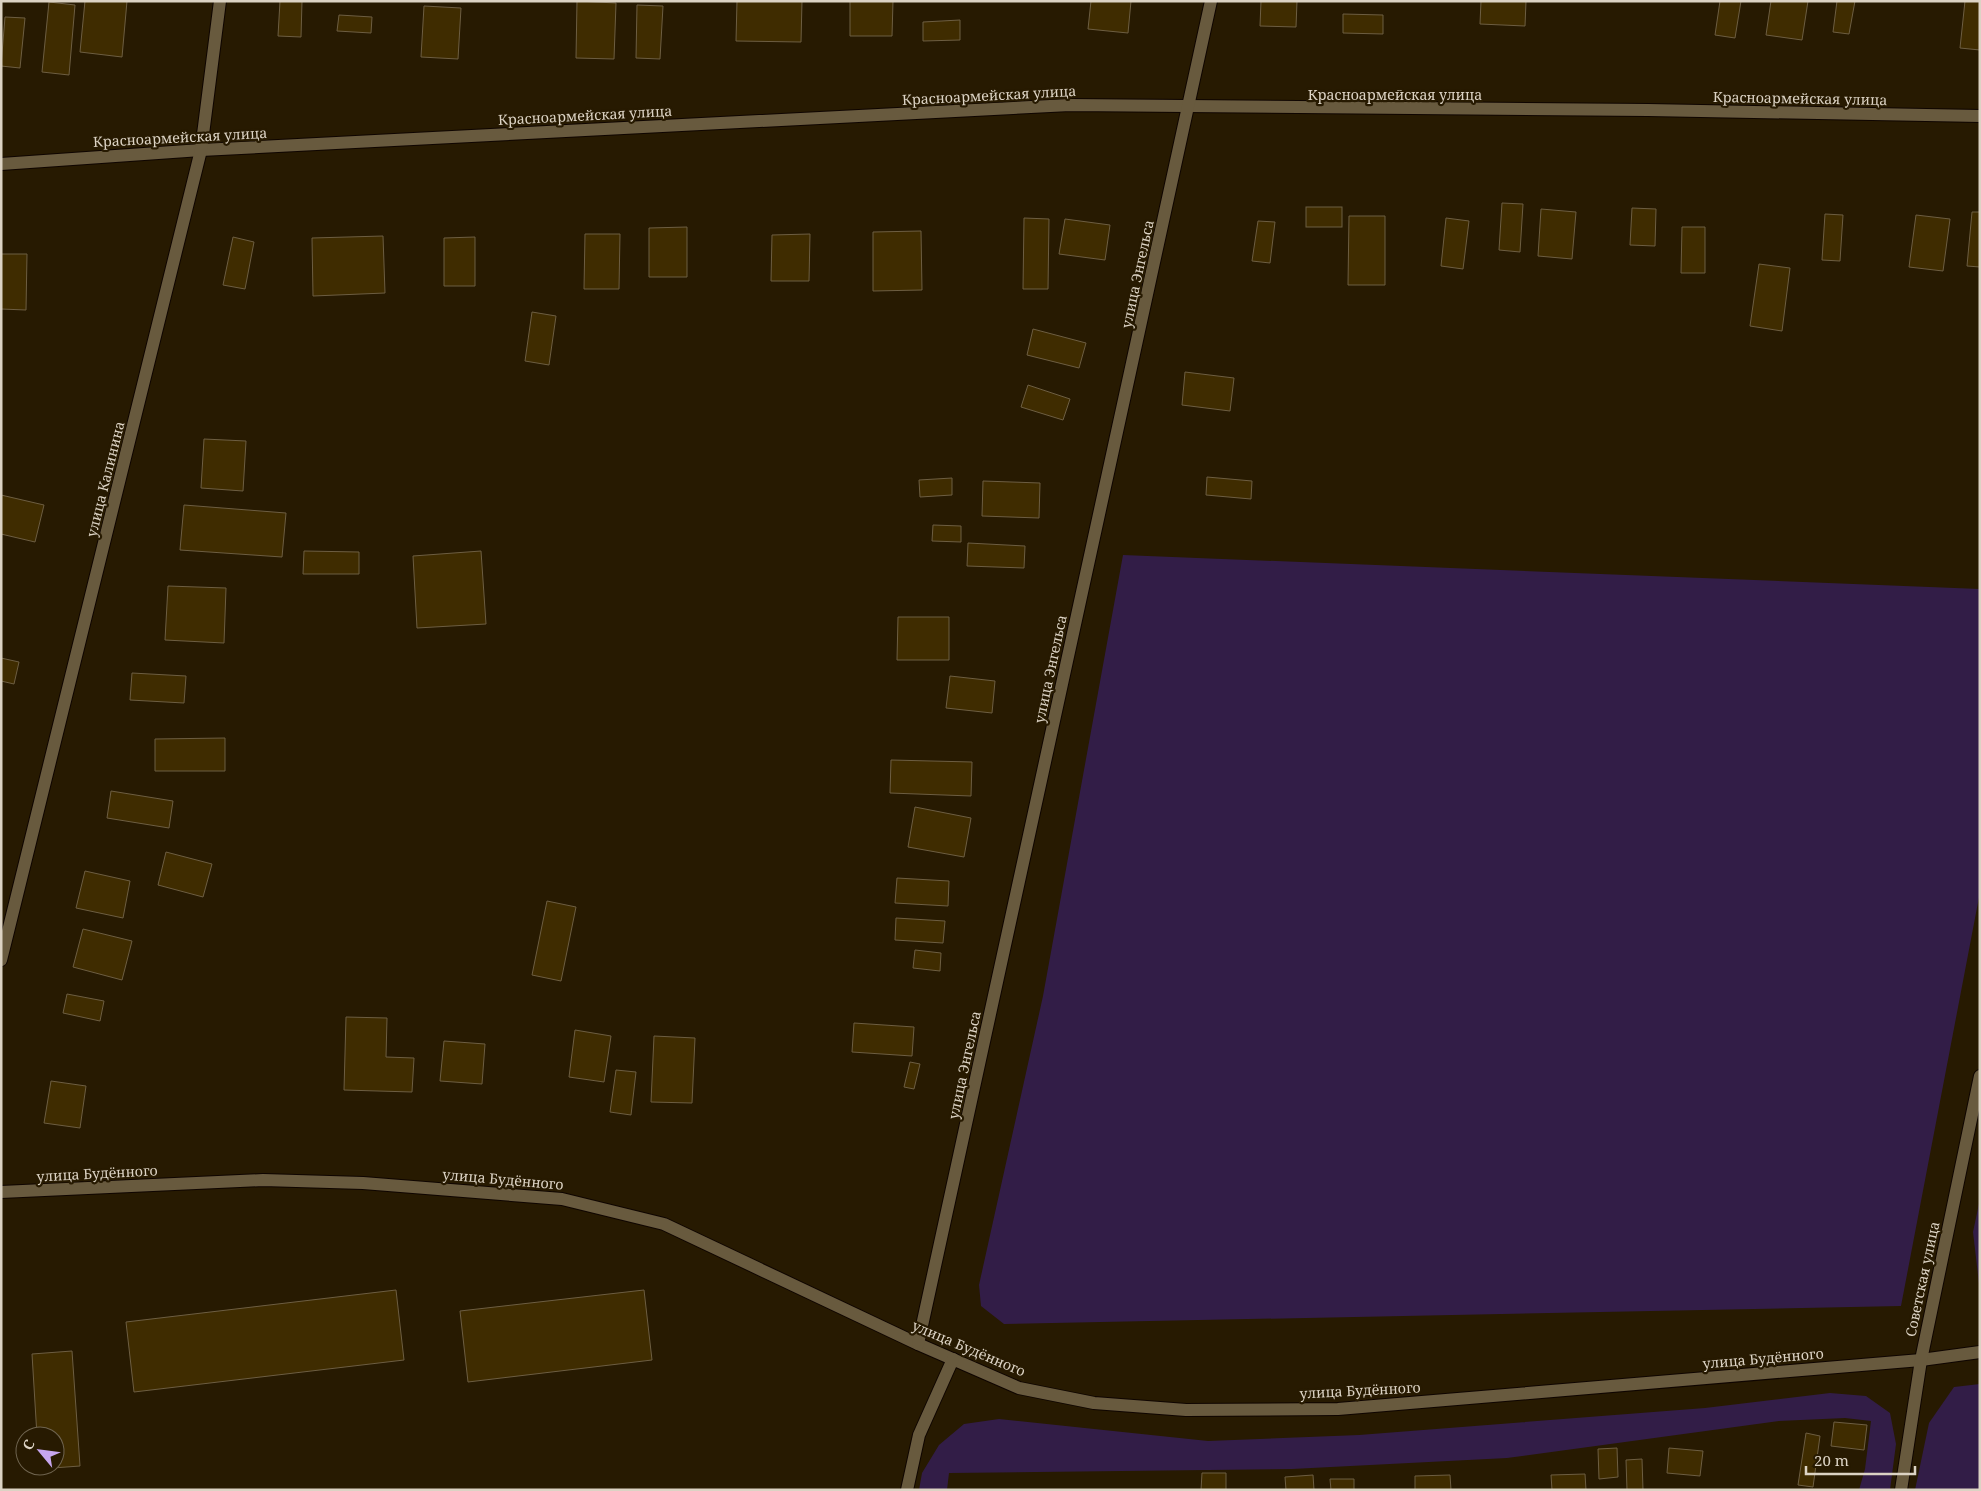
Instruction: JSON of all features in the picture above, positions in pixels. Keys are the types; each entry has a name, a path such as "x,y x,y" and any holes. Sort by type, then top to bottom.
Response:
{"street":[{"name":"улица Калинина","path":"1,960 201,150 220,1"},
{"name":"улица Энгельса","path":"918,1344 1211,1"},
{"name":"Красноармейская улица","path":"1,164 201,150 1070,105 1189,108 1648,110 1980,116"},
{"name":"Советская улица","path":"1901,1490 1920,1360 1980,1076"},
{"name":"улица Будённого","path":"1,1192 263,1180 363,1183 562,1199 664,1224 918,1344 1019,1388 1094,1403 1186,1410 1338,1408 1920,1360 1980,1352"},
{"path":"907,1490 919,1434 954,1359"}],"shaded area":[{"path":"1123,555 1980,589 1980,892 1901,1306 1004,1324 981,1306 979,1285 1043,996"},
{"path":"1980,1199 1980,1292 1973,1232"},
{"path":"1980,1384 1980,1490 1915,1490 1929,1423 1954,1387"},
{"path":"1830,1393 1866,1396 1890,1413 1896,1444 1890,1490 1859,1490 1865,1469 1871,1421 1845,1418 1779,1421 1507,1458 1292,1469 949,1473 947,1490 919,1490 922,1473 939,1445 964,1424 999,1419 1208,1441 1359,1435 1705,1408"}],"building":[{"path":"85,1 127,1 122,57 80,52"},
{"path":"280,1 302,1 301,37 278,36"},
{"path":"577,1 616,3 614,59 576,58"},
{"path":"737,1 802,1 801,42 736,41"},
{"path":"850,1 893,1 892,36 850,36"},
{"path":"1091,1 1131,1 1128,33 1088,29"},
{"path":"1261,1 1297,1 1296,27 1260,26"},
{"path":"1481,1 1526,1 1525,26 1480,24"},
{"path":"1720,1 1741,1 1735,38 1715,35"},
{"path":"1771,1 1808,1 1802,40 1766,35"},
{"path":"1837,1 1855,1 1849,34 1833,32"},
{"path":"1965,1 1980,1 1980,50 1960,48"},
{"path":"49,2 75,5 69,75 42,72"},
{"path":"637,5 663,6 660,59 636,58"},
{"path":"424,6 461,8 458,59 421,57"},
{"path":"1343,14 1383,15 1383,34 1343,33"},
{"path":"339,15 372,17 371,33 337,31"},
{"path":"5,17 25,18 20,68 1,66"},
{"path":"960,20 960,40 923,41 923,22"},
{"path":"1502,203 1523,204 1520,252 1499,250"},
{"path":"1306,207 1342,207 1342,227 1306,227"},
{"path":"1632,208 1656,209 1655,246 1630,245"},
{"path":"1541,209 1576,212 1572,259 1538,256"},
{"path":"1972,212 1980,212 1980,267 1967,266"},
{"path":"1825,214 1843,215 1840,261 1822,260"},
{"path":"1916,215 1950,219 1943,271 1909,267"},
{"path":"1349,216 1385,216 1385,285 1348,285"},
{"path":"1024,218 1049,219 1048,289 1023,289"},
{"path":"1446,218 1469,221 1463,269 1441,266"},
{"path":"1065,219 1110,225 1105,260 1059,254"},
{"path":"1258,221 1275,222 1270,263 1252,261"},
{"path":"687,227 687,277 649,277 649,228"},
{"path":"1682,227 1705,227 1705,273 1681,273"},
{"path":"921,231 922,290 873,291 873,232"},
{"path":"585,234 620,234 619,289 584,289"},
{"path":"810,234 809,281 771,281 772,235"},
{"path":"383,236 385,293 313,296 312,238"},
{"path":"233,237 254,242 245,289 223,285"},
{"path":"475,237 475,286 444,286 444,238"},
{"path":"1,254 27,254 26,310 1,309"},
{"path":"1759,264 1790,268 1782,331 1750,326"},
{"path":"532,312 556,316 549,365 525,361"},
{"path":"1033,329 1086,343 1079,368 1027,355"},
{"path":"1185,372 1234,378 1230,411 1182,405"},
{"path":"1028,385 1070,399 1063,420 1021,407"},
{"path":"204,439 246,441 243,491 201,488"},
{"path":"1207,477 1252,481 1251,499 1206,495"},
{"path":"952,478 952,495 920,497 919,480"},
{"path":"983,481 1040,483 1039,518 982,516"},
{"path":"1,495 44,505 35,542 1,534"},
{"path":"184,505 286,513 282,557 180,550"},
{"path":"933,525 961,526 961,542 932,541"},
{"path":"968,543 1025,546 1024,568 967,566"},
{"path":"304,551 359,552 359,574 303,574"},
{"path":"481,551 486,624 417,628 413,556"},
{"path":"168,586 226,588 224,643 165,640"},
{"path":"898,617 949,617 949,660 897,660"},
{"path":"1,658 19,662 14,684 1,681"},
{"path":"132,673 186,676 184,703 130,700"},
{"path":"950,676 995,681 992,713 946,708"},
{"path":"225,738 225,771 155,771 155,739"},
{"path":"891,760 972,762 971,796 890,793"},
{"path":"111,791 173,801 169,828 107,818"},
{"path":"915,807 971,818 964,857 908,847"},
{"path":"166,852 212,864 203,897 158,885"},
{"path":"85,871 130,881 123,918 76,908"},
{"path":"897,878 949,881 948,906 895,903"},
{"path":"547,901 576,907 561,981 532,975"},
{"path":"896,918 945,921 943,943 895,940"},
{"path":"83,929 132,941 122,980 73,967"},
{"path":"915,950 941,953 940,971 913,968"},
{"path":"67,994 104,1001 100,1021 63,1013"},
{"path":"346,1017 387,1018 386,1057 414,1058 412,1092 344,1090"},
{"path":"854,1023 914,1027 912,1056 852,1052"},
{"path":"575,1030 611,1036 604,1082 569,1077"},
{"path":"654,1036 695,1038 692,1103 651,1102"},
{"path":"444,1041 485,1044 482,1084 440,1081"},
{"path":"910,1062 920,1064 914,1089 904,1087"},
{"path":"616,1070 636,1072 631,1115 610,1112"},
{"path":"51,1081 86,1086 80,1128 44,1123"},
{"path":"396,1290 404,1360 134,1392 126,1322"},
{"path":"644,1290 652,1360 468,1382 460,1311"},
{"path":"72,1351 80,1466 65,1467 65,1426 36,1426 32,1354"},
{"path":"1834,1422 1867,1425 1864,1450 1831,1446"},
{"path":"1806,1433 1820,1436 1813,1487 1798,1485"},
{"path":"1617,1448 1618,1477 1599,1479 1598,1449"},
{"path":"1669,1448 1703,1451 1700,1476 1667,1473"},
{"path":"1642,1459 1643,1490 1627,1490 1626,1460"},
{"path":"1202,1473 1226,1473 1226,1490 1201,1490"},
{"path":"1585,1474 1586,1490 1552,1490 1551,1475"},
{"path":"1313,1475 1314,1490 1286,1490 1285,1477"},
{"path":"1450,1475 1451,1490 1415,1490 1415,1476"},
{"path":"1330,1479 1354,1479 1354,1490 1331,1490"}]}
